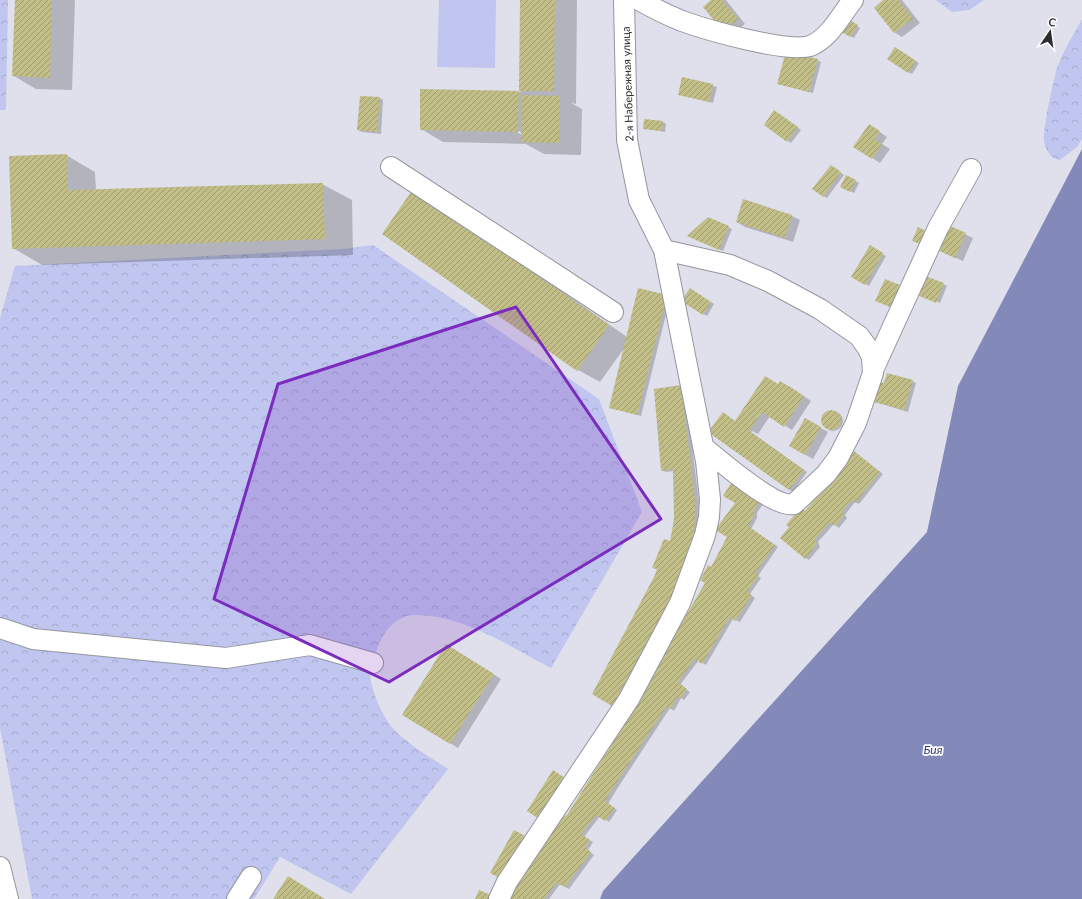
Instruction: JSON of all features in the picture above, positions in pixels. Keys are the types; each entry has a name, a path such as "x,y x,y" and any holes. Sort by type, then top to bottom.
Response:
{"street":[{"name":"2-я Набережная улица","path":"499,899 507,882 618,718 680,603 700,554 709,517 708,477 703,447 664,250 639,200 627,140 624,0"},
{"path":"638,0 660,11 707,28 773,44 800,47 820,40 853,0"},
{"path":"391,167 613,312"},
{"path":"873,370 938,228 971,169"},
{"path":"664,250 710,259 743,271 806,300 859,336 872,357 873,370 871,383 844,449 826,474 794,504 784,505 767,496 703,447"},
{"path":"0,628 32,640 226,658 310,645 373,663"},
{"path":"0,867 8,899"},
{"path":"237,899 251,877"}],"highlighted area":[{"path":"516,307 661,519 389,682 214,599 278,384"}],"green space":[{"path":"0,0 8,0 6,110 0,110"},
{"path":"439,0 496,0 495,68 437,67"},
{"path":"936,0 984,0 969,10 952,12"},
{"path":"1082,19 1082,139 1078,146 1060,160 1051,156 1047,151 1044,141 1044,134 1057,68 1065,49"},
{"path":"373,245 599,399 642,512 551,668 503,642 469,626 452,620 434,616 407,616 393,623 388,629 380,643 370,672 374,693 382,712 393,729 416,748 448,769 351,894 280,857 254,899 32,899 0,728 0,318 15,266 343,249"}],"water":[{"name":"Бия","path":"1082,149 1082,899 600,899 603,891 927,532 958,386"}],"building":[{"path":"15,0 52,0 50,78 12,76"},
{"path":"520,0 555,0 554,91 519,91"},
{"path":"711,0 722,0 738,19 723,31 703,7"},
{"path":"883,0 898,0 913,18 894,33 874,8"},
{"path":"848,19 858,25 850,37 840,31"},
{"path":"895,47 916,61 908,73 887,59"},
{"path":"786,51 818,59 809,92 777,84"},
{"path":"682,77 713,84 709,102 678,95"},
{"path":"420,89 519,91 518,132 420,130"},
{"path":"522,95 560,96 559,143 521,142"},
{"path":"360,96 380,97 377,132 357,130"},
{"path":"774,110 798,127 787,142 764,125"},
{"path":"644,119 663,121 662,131 643,129"},
{"path":"869,124 880,131 875,139 882,144 872,159 853,147"},
{"path":"67,154 68,190 323,183 325,239 12,249 9,156"},
{"path":"831,165 841,172 823,197 812,189"},
{"path":"846,175 856,180 850,192 840,187"},
{"path":"413,189 609,325 577,371 382,234"},
{"path":"743,199 792,215 785,238 736,222"},
{"path":"708,217 729,226 719,250 687,236"},
{"path":"946,224 966,233 955,258 935,249"},
{"path":"918,227 930,233 925,246 912,241"},
{"path":"870,245 883,253 865,285 851,277"},
{"path":"925,276 944,283 936,303 917,295"},
{"path":"885,279 905,287 895,309 875,301"},
{"path":"638,288 667,295 637,415 609,408"},
{"path":"690,288 711,302 703,315 681,301"},
{"path":"887,373 913,380 904,410 874,402 880,382 884,383"},
{"path":"765,376 778,384 780,381 804,396 784,427 762,412 749,431 804,470 789,490 708,432 723,412 735,421"},
{"path":"681,385 695,499 695,524 691,548 677,588 612,706 592,694 655,575 657,569 652,568 664,539 670,541 674,521 673,469 661,471 654,389"},
{"path":"831,410 838,413 841,420 838,427 831,430 824,427 821,420 824,413"},
{"path":"805,418 821,427 805,455 789,446"},
{"path":"854,451 880,472 855,503 852,500 842,512 844,515 835,526 830,522 814,540 817,544 805,559 780,538 789,527 786,525 801,507 805,511"},
{"path":"733,480 762,498 754,511 754,516 748,526 775,545 755,573 759,575 747,592 752,595 735,621 730,617 702,664 695,659 678,682 687,689 680,699 677,697 671,709 666,707 605,801 615,808 605,821 596,815 581,834 590,840 585,847 591,852 565,887 556,883 544,899 508,899 554,819 567,815 631,714 630,711 705,583 700,580 708,565 711,567 727,537 715,530 735,503 723,496"},
{"path":"446,644 494,674 450,744 402,715"},
{"path":"553,770 568,780 542,821 527,811"},
{"path":"514,830 527,837 503,880 490,873"},
{"path":"288,876 325,899 273,899"},
{"path":"479,890 493,896 491,899 475,899"}]}
